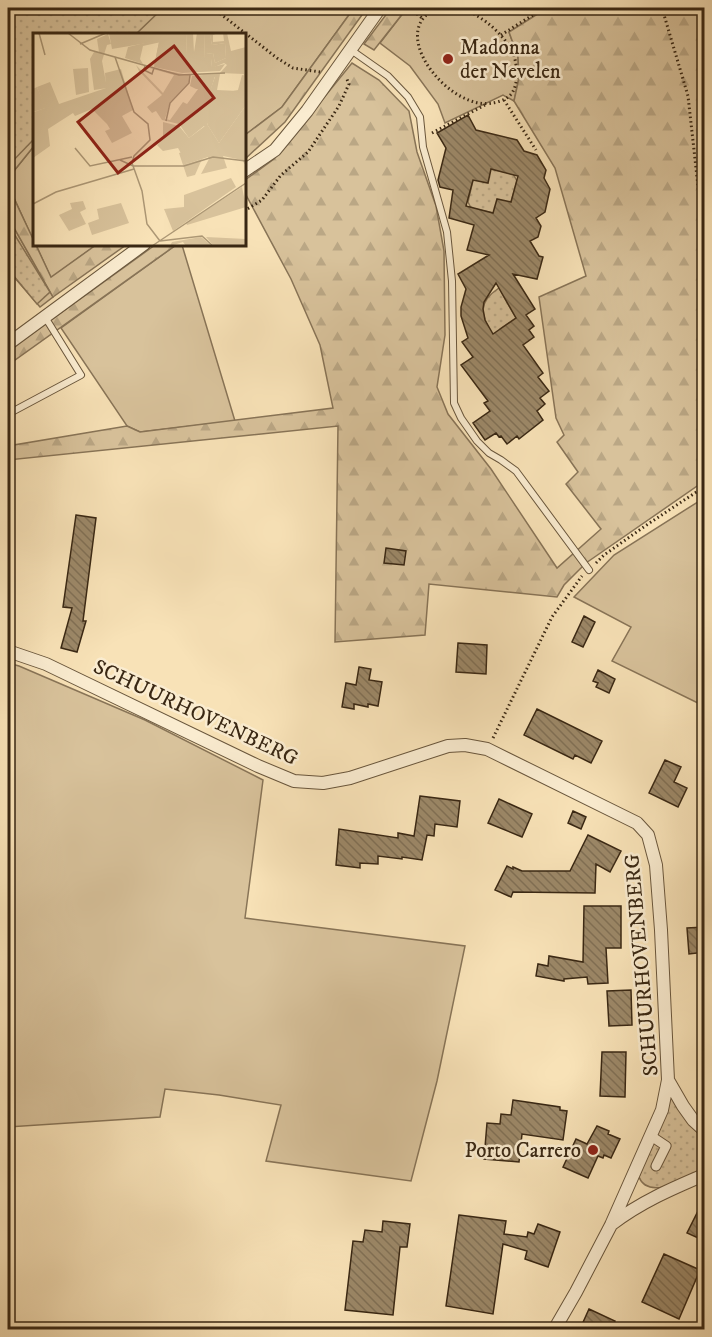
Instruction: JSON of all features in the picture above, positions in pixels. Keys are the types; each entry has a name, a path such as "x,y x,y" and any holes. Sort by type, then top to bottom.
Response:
{"street":[{"path":"246,170 274,150 307,111 380,8"},
{"path":"8,344 141,246"},
{"name":"SCHUURHOVENBERG","path":"8,651 46,664 294,781 323,783 350,778 448,746 465,745 487,749 637,823 648,835 656,865 668,1080 693,1120 705,1130"},
{"path":"554,1329 576,1293 611,1225 662,1110 668,1080"},
{"path":"651,1136 666,1146 656,1166"},
{"path":"611,1225 629,1211 657,1195 705,1175"}],"lane":[{"path":"350,49 388,76 408,97 420,117 423,147 447,232 452,281 454,403 477,441 489,453 516,471 589,570"},
{"path":"8,414 81,375 45,316"}],"path":[{"path":"213,8 245,33"},
{"path":"410,8 423,19"},
{"path":"457,8 474,14 501,35 513,53 517,68 513,93 501,101 476,104 443,84 429,69 422,54 418,39 419,26 423,19 430,11 457,8"},
{"path":"501,35 544,8"},
{"path":"662,8 688,96 705,240"},
{"path":"246,34 293,68 324,72 341,62 349,84 339,106 309,152 281,176 262,200 246,211"},
{"path":"504,100 536,150"},
{"path":"423,138 486,104"},
{"path":"487,749 552,617 579,579 604,555 705,487"}],"green space":[{"path":"8,8 163,8 137,33 33,33 33,140 8,166"},
{"path":"158,8 354,8 282,107 246,134 246,33 135,33"},
{"path":"354,8 367,8 285,122 246,158 246,134 282,107"},
{"path":"391,8 407,8 374,50 364,44"},
{"path":"407,8 547,8 509,32 518,57 519,78 514,101 503,95 445,123 438,104 410,66 380,43"},
{"path":"547,8 704,8 704,482 586,563 564,585 557,597 429,584 425,635 335,642 338,426 8,460 8,446 127,426 140,432 333,408 320,345 291,279 246,195 246,179 274,159 352,63 379,80 409,111 417,152 436,206 444,251 445,335 437,387 448,414 491,469 557,568 601,529 566,484 578,472 557,442 564,435 556,418 539,297 586,276 555,168 514,101 519,78 518,57 509,32"},
{"path":"33,128 33,147 9,177 10,190 33,239 33,246 36,246 51,277 95,246 125,246 53,297 8,217 8,157"},
{"path":"33,147 33,240 10,189 9,177"},
{"path":"491,169 513,174 517,181 511,202 493,213 471,208 468,202 473,180"},
{"path":"8,217 53,297 40,307 8,270"},
{"path":"8,224 50,292 37,304 8,269"},
{"path":"36,246 95,246 51,278"},
{"path":"154,246 175,246 8,365 8,351"},
{"path":"175,246 182,246 235,421 140,432 127,426 61,328"},
{"path":"499,288 516,318 500,329 496,344 485,320 483,307"},
{"path":"704,498 704,706 612,661 631,627 574,597 614,555"},
{"path":"8,663 145,720 263,780 245,918 465,946 437,1081 411,1181 266,1161 281,1105 219,1095 165,1089 160,1117 8,1127"},
{"path":"669,1093 676,1106 704,1139 704,1172 669,1186 651,1187 644,1184 639,1177"}],"building":[{"path":"468,115 476,130 517,140 524,151 537,155 546,170 544,178 550,189 545,212 536,218 541,226 538,237 530,241 539,256 543,257 537,279 513,274 535,309 526,315 534,326 529,330 534,337 523,345 543,373 538,377 549,391 540,398 545,404 537,411 543,420 519,439 517,436 507,444 496,433 485,440 473,423 490,411 484,403 488,401 461,365 473,357 462,342 468,338 461,316 466,289 458,274 489,255 467,250 474,225 449,218 453,190 440,187 438,180 446,148 437,133","holes":["491,169 518,176 511,202 497,199 493,213 466,206 473,180 488,183","496,283 516,318 493,334 485,320 483,309 484,302"]},
{"path":"76,515 96,518 83,621 86,621 77,652 61,648 72,608 63,607"},
{"path":"386,548 406,551 404,565 384,563"},
{"path":"584,616 595,622 583,647 572,642"},
{"path":"458,643 487,645 486,674 456,672"},
{"path":"359,667 371,669 369,680 382,682 378,706 368,704 368,707 354,704 354,709 342,707 346,683 356,685"},
{"path":"598,670 615,679 609,693 596,687 598,683 593,681"},
{"path":"537,709 602,741 591,763 575,755 573,759 524,735"},
{"path":"665,760 681,767 674,782 687,788 678,807 649,793"},
{"path":"420,796 460,801 457,827 435,824 434,836 427,835 422,860 378,856 378,864 360,863 360,868 336,865 339,829 398,838 398,833 414,836"},
{"path":"499,799 532,814 522,837 488,823"},
{"path":"573,811 586,817 581,829 568,823"},
{"path":"588,835 621,851 610,872 596,864 595,893 513,892 511,897 495,890 507,866 522,871 570,871"},
{"path":"584,906 621,906 621,948 606,948 608,983 588,984 587,977 564,979 564,981 536,976 538,964 548,966 549,956 583,962"},
{"path":"705,927 705,952 689,954 687,928"},
{"path":"631,990 632,1025 609,1026 607,991"},
{"path":"602,1052 626,1052 625,1097 600,1096"},
{"path":"513,1100 560,1107 560,1110 567,1111 563,1140 522,1134 519,1162 484,1159 487,1123 500,1124 501,1114 511,1115"},
{"name":"Porto Carrero","path":"597,1126 620,1139 611,1158 604,1155 603,1158 598,1156 588,1178 563,1167 576,1139 587,1144"},
{"path":"705,1197 705,1241 687,1233"},
{"path":"459,1215 506,1221 504,1234 527,1237 528,1232 534,1234 538,1224 560,1232 548,1267 525,1259 527,1251 503,1244 493,1314 446,1306"},
{"path":"383,1221 410,1224 407,1247 400,1247 393,1315 345,1310 353,1241 363,1242 365,1230 382,1232"},
{"path":"664,1254 700,1270 679,1319 642,1302"},
{"path":"589,1309 615,1321 611,1329 580,1329"}],"place":[{"name":"Madonna der Nevelen","path":"448,59"},
{"name":"Porto Carrero","path":"593,1150"}]}
